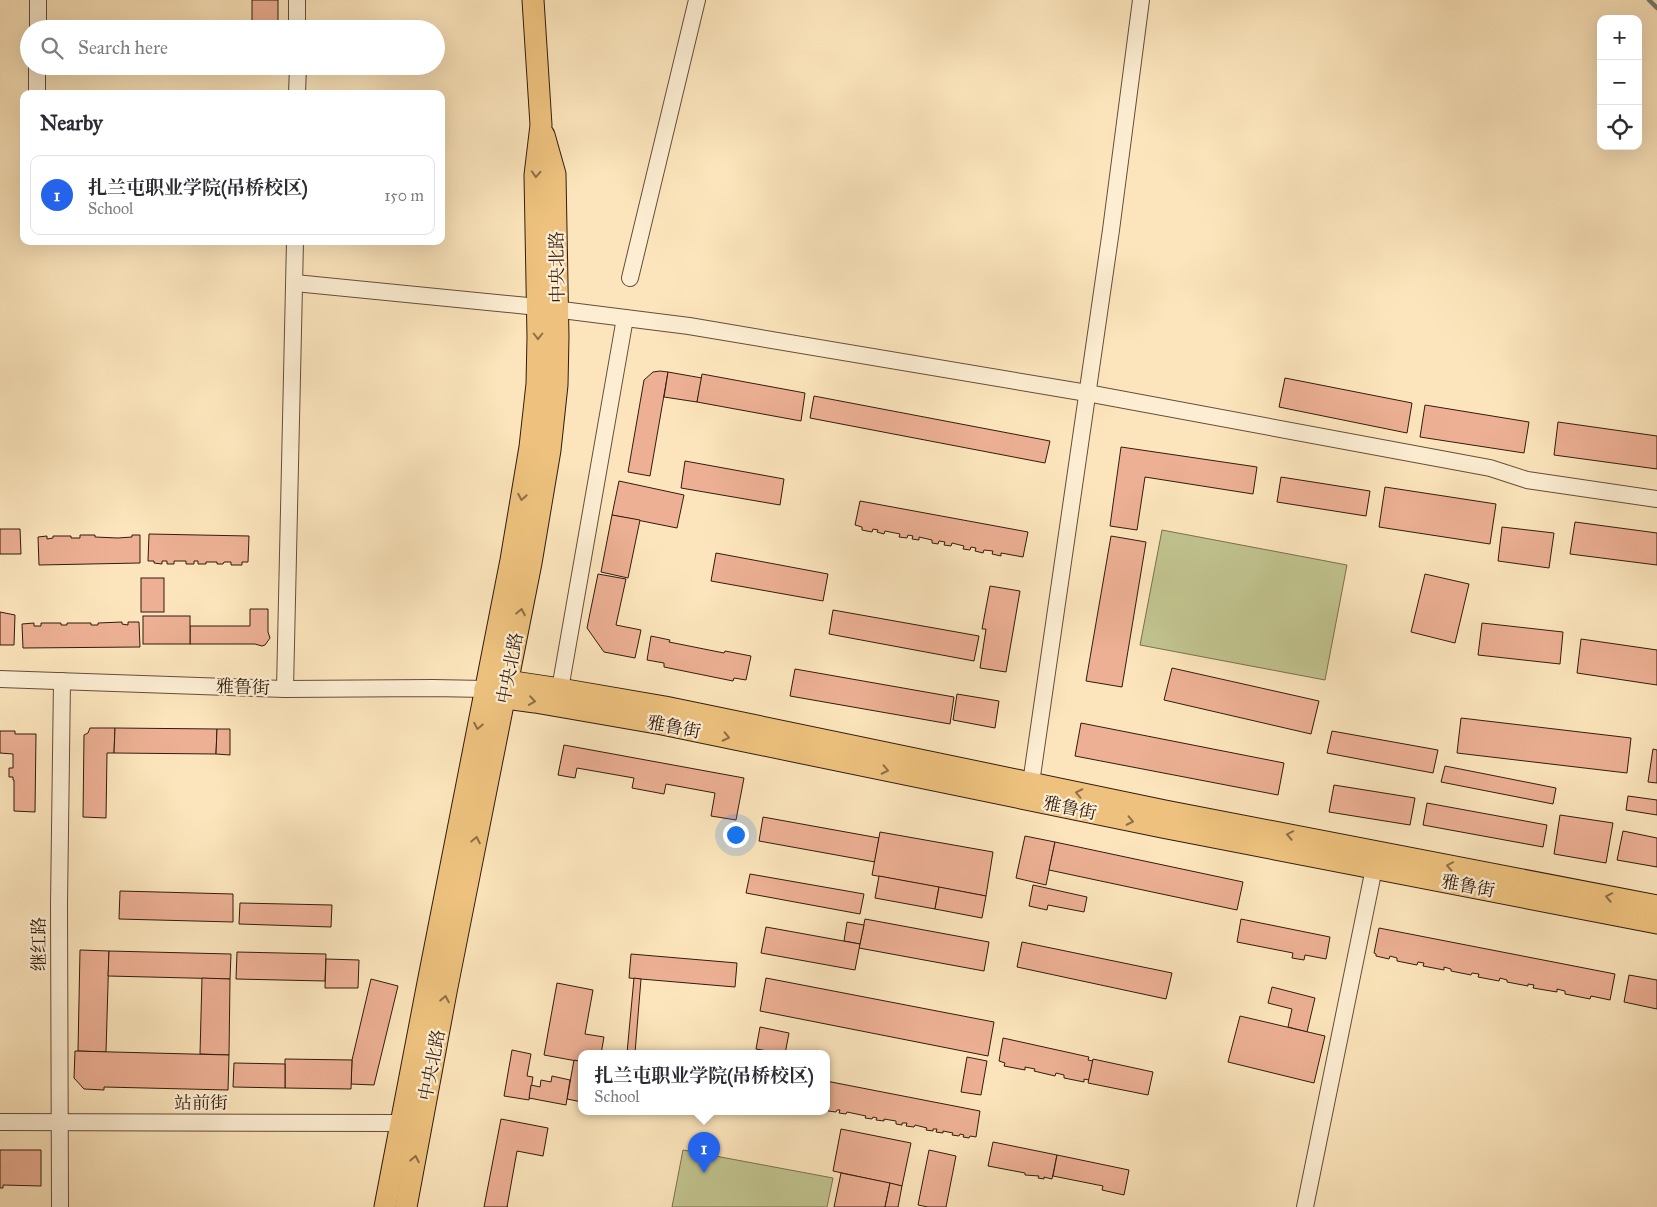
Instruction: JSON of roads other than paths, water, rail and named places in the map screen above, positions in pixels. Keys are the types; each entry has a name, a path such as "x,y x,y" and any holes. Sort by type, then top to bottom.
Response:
{"main road":[{"name":"中央北路","path":"406,1207 499,689 511,560 530,447 548,308 535,175 541,125 533,0"},
{"name":"中央北路","path":"385,1207 401,1124 499,689"},
{"name":"雅鲁街","path":"499,689 560,689 665,707 1031,783 1657,906"},
{"name":"雅鲁街","path":"499,689 535,702 662,724 1162,827 1657,923"}],"street":[{"path":"38,0 38,20"},
{"path":"297,0 298,20"},
{"path":"630,278 697,0"},
{"path":"1031,783 1111,230 1141,0"},
{"path":"37,75 37,90"},
{"path":"297,90 298,75"},
{"path":"285,689 295,245"},
{"path":"295,283 548,308 689,326 1087,393 1490,468 1527,480 1657,499"},
{"path":"560,689 625,318"},
{"name":"雅鲁街","path":"0,680 285,689 499,689"},
{"name":"继红路","path":"60,1207 59,904 62,681"},
{"path":"1305,1207 1374,868"},
{"name":"站前街","path":"0,1122 401,1124"}],"waterway":[{"path":"1649,0 1657,8"}],"place":[{"name":"扎兰屯职业学院(吊桥校区)","path":"704,1173"}]}
